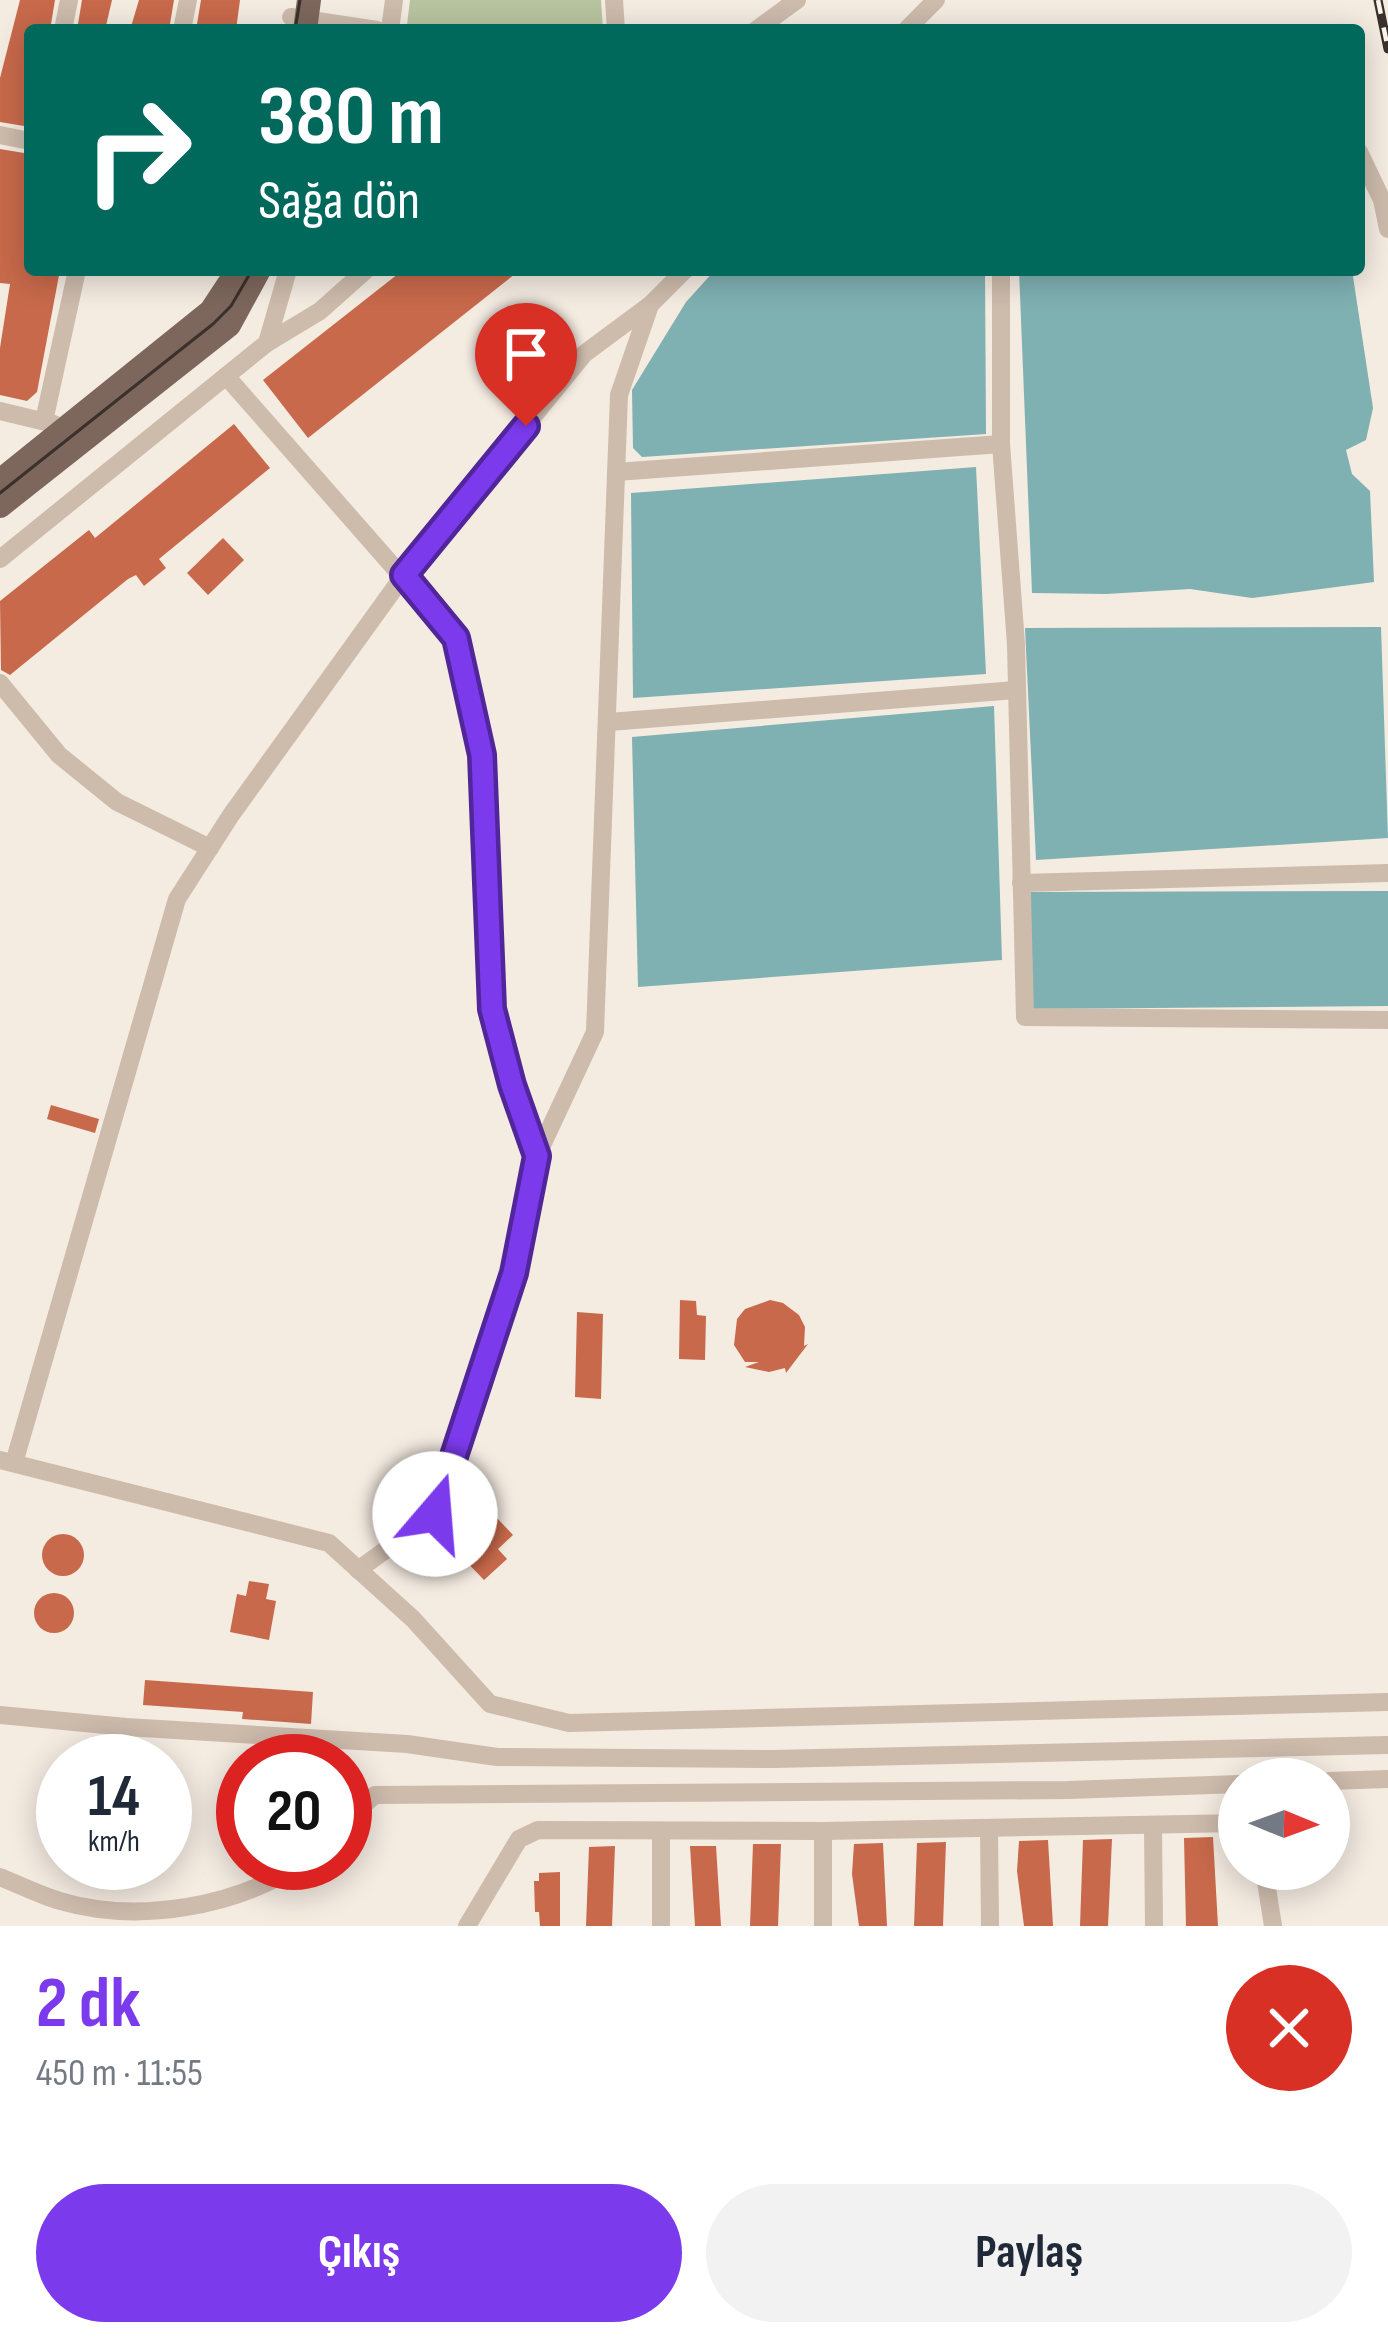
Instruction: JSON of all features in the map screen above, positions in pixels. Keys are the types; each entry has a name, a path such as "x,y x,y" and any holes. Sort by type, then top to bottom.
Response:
{"main road":[{"path":"0,481 56,424 211,310 234,276"},
{"path":"0,506 229,325 256,276"}],"street":[{"path":"764,24 797,0"},
{"path":"912,24 935,0"},
{"path":"299,16 336,24"},
{"path":"1365,165 1382,200 1388,229"},
{"path":"0,411 56,424 76,276"},
{"path":"267,344 285,276"},
{"path":"0,559 226,376 320,311 359,276"},
{"path":"679,276 650,305 584,354 404,575 177,898 7,1462 329,1544 413,1619 490,1704 569,1723 1388,1702"},
{"path":"1001,276 1001,444 1016,690 1025,1017 1388,1020"},
{"path":"358,1570 435,1514 514,1273 537,1156 595,1032 620,395 650,305"},
{"path":"226,376 456,638 482,755 492,1009 537,1156"},
{"path":"616,472 1001,444"},
{"path":"0,683 59,755 117,802 210,848"},
{"path":"609,722 1016,690"},
{"path":"1022,883 1388,873"},
{"path":"0,1715 407,1744 497,1757 773,1759 1388,1745"},
{"path":"1350,1780 1388,1779"},
{"path":"372,1798 1046,1791 1218,1785"},
{"path":"467,1926 510,1852 527,1833 1218,1824"},
{"path":"1153,1827 1154,1926"},
{"path":"989,1828 990,1926"},
{"path":"661,1831 661,1926"},
{"path":"823,1831 823,1926"},
{"path":"0,1877 61,1902 109,1910 178,1908 255,1890"},
{"path":"1267,1890 1273,1926"}],"green space":[{"path":"410,0 601,0 603,24 407,24"}],"water":[{"path":"710,276 985,276 986,434 642,457 633,448 632,390 686,302"},
{"path":"1019,276 1353,276 1373,408 1366,440 1346,450 1352,474 1370,491 1374,582 1252,598 1190,589 1032,593"},
{"path":"976,467 986,674 633,698 631,493"},
{"path":"1381,627 1388,838 1036,860 1025,628"},
{"path":"994,706 1002,960 638,987 632,737"},
{"path":"1388,891 1388,1006 1031,1009 1031,892"}],"building":[{"path":"20,0 55,0 51,24 24,24 24,126 0,122 0,78"},
{"path":"82,0 112,0 106,24 78,24"},
{"path":"139,0 174,0 170,24 132,24"},
{"path":"201,0 240,0 237,24 197,24"},
{"path":"0,149 24,153 24,276 59,276 37,392 27,401 0,395 0,348 10,284 0,283"},
{"path":"395,276 512,276 308,438 263,380"},
{"path":"234,424 270,468 159,559 166,568 144,586 136,575 128,579 10,675 1,670 0,601 89,530 95,538"},
{"path":"223,538 244,560 208,595 187,573"},
{"path":"51,1105 99,1119 95,1133 47,1119"},
{"path":"680,1300 696,1301 697,1315 706,1316 705,1360 679,1359"},
{"path":"770,1300 799,1315 805,1327 804,1346 808,1344 786,1373 785,1368 769,1372 745,1367 759,1362 745,1362 734,1345 737,1319 745,1309"},
{"path":"577,1312 603,1314 601,1399 575,1397"},
{"path":"496,1517 513,1535 498,1549 507,1559 484,1580 458,1553"},
{"path":"63,1534 78,1540 84,1555 78,1570 63,1576 48,1570 42,1555 48,1540"},
{"path":"249,1581 269,1584 266,1599 276,1601 269,1640 230,1632 237,1594 246,1596"},
{"path":"54,1593 68,1599 74,1613 68,1627 54,1633 40,1627 34,1613 40,1599"},
{"path":"145,1680 313,1692 311,1724 242,1719 243,1712 143,1705"},
{"path":"1213,1837 1218,1926 1186,1926 1184,1838"},
{"path":"1112,1839 1108,1926 1080,1926 1083,1840"},
{"path":"1048,1840 1053,1926 1024,1926 1017,1871 1019,1841"},
{"path":"946,1842 943,1926 914,1926 917,1843"},
{"path":"883,1843 887,1926 859,1926 852,1874 854,1844"},
{"path":"753,1844 781,1844 778,1926 750,1926"},
{"path":"615,1846 612,1926 586,1926 589,1847"},
{"path":"690,1846 716,1846 721,1926 695,1926"},
{"path":"560,1872 560,1926 540,1926 534,1881 539,1881 539,1873"}],"tram line":[{"path":"296,24 300,0"},
{"path":"0,493 213,324 231,306 248,276"}],"railway":[{"path":"1378,0 1388,49"}],"route":[{"path":"435,1514 514,1273 537,1156 492,1009 482,755 456,638 404,575 526,426"}]}
